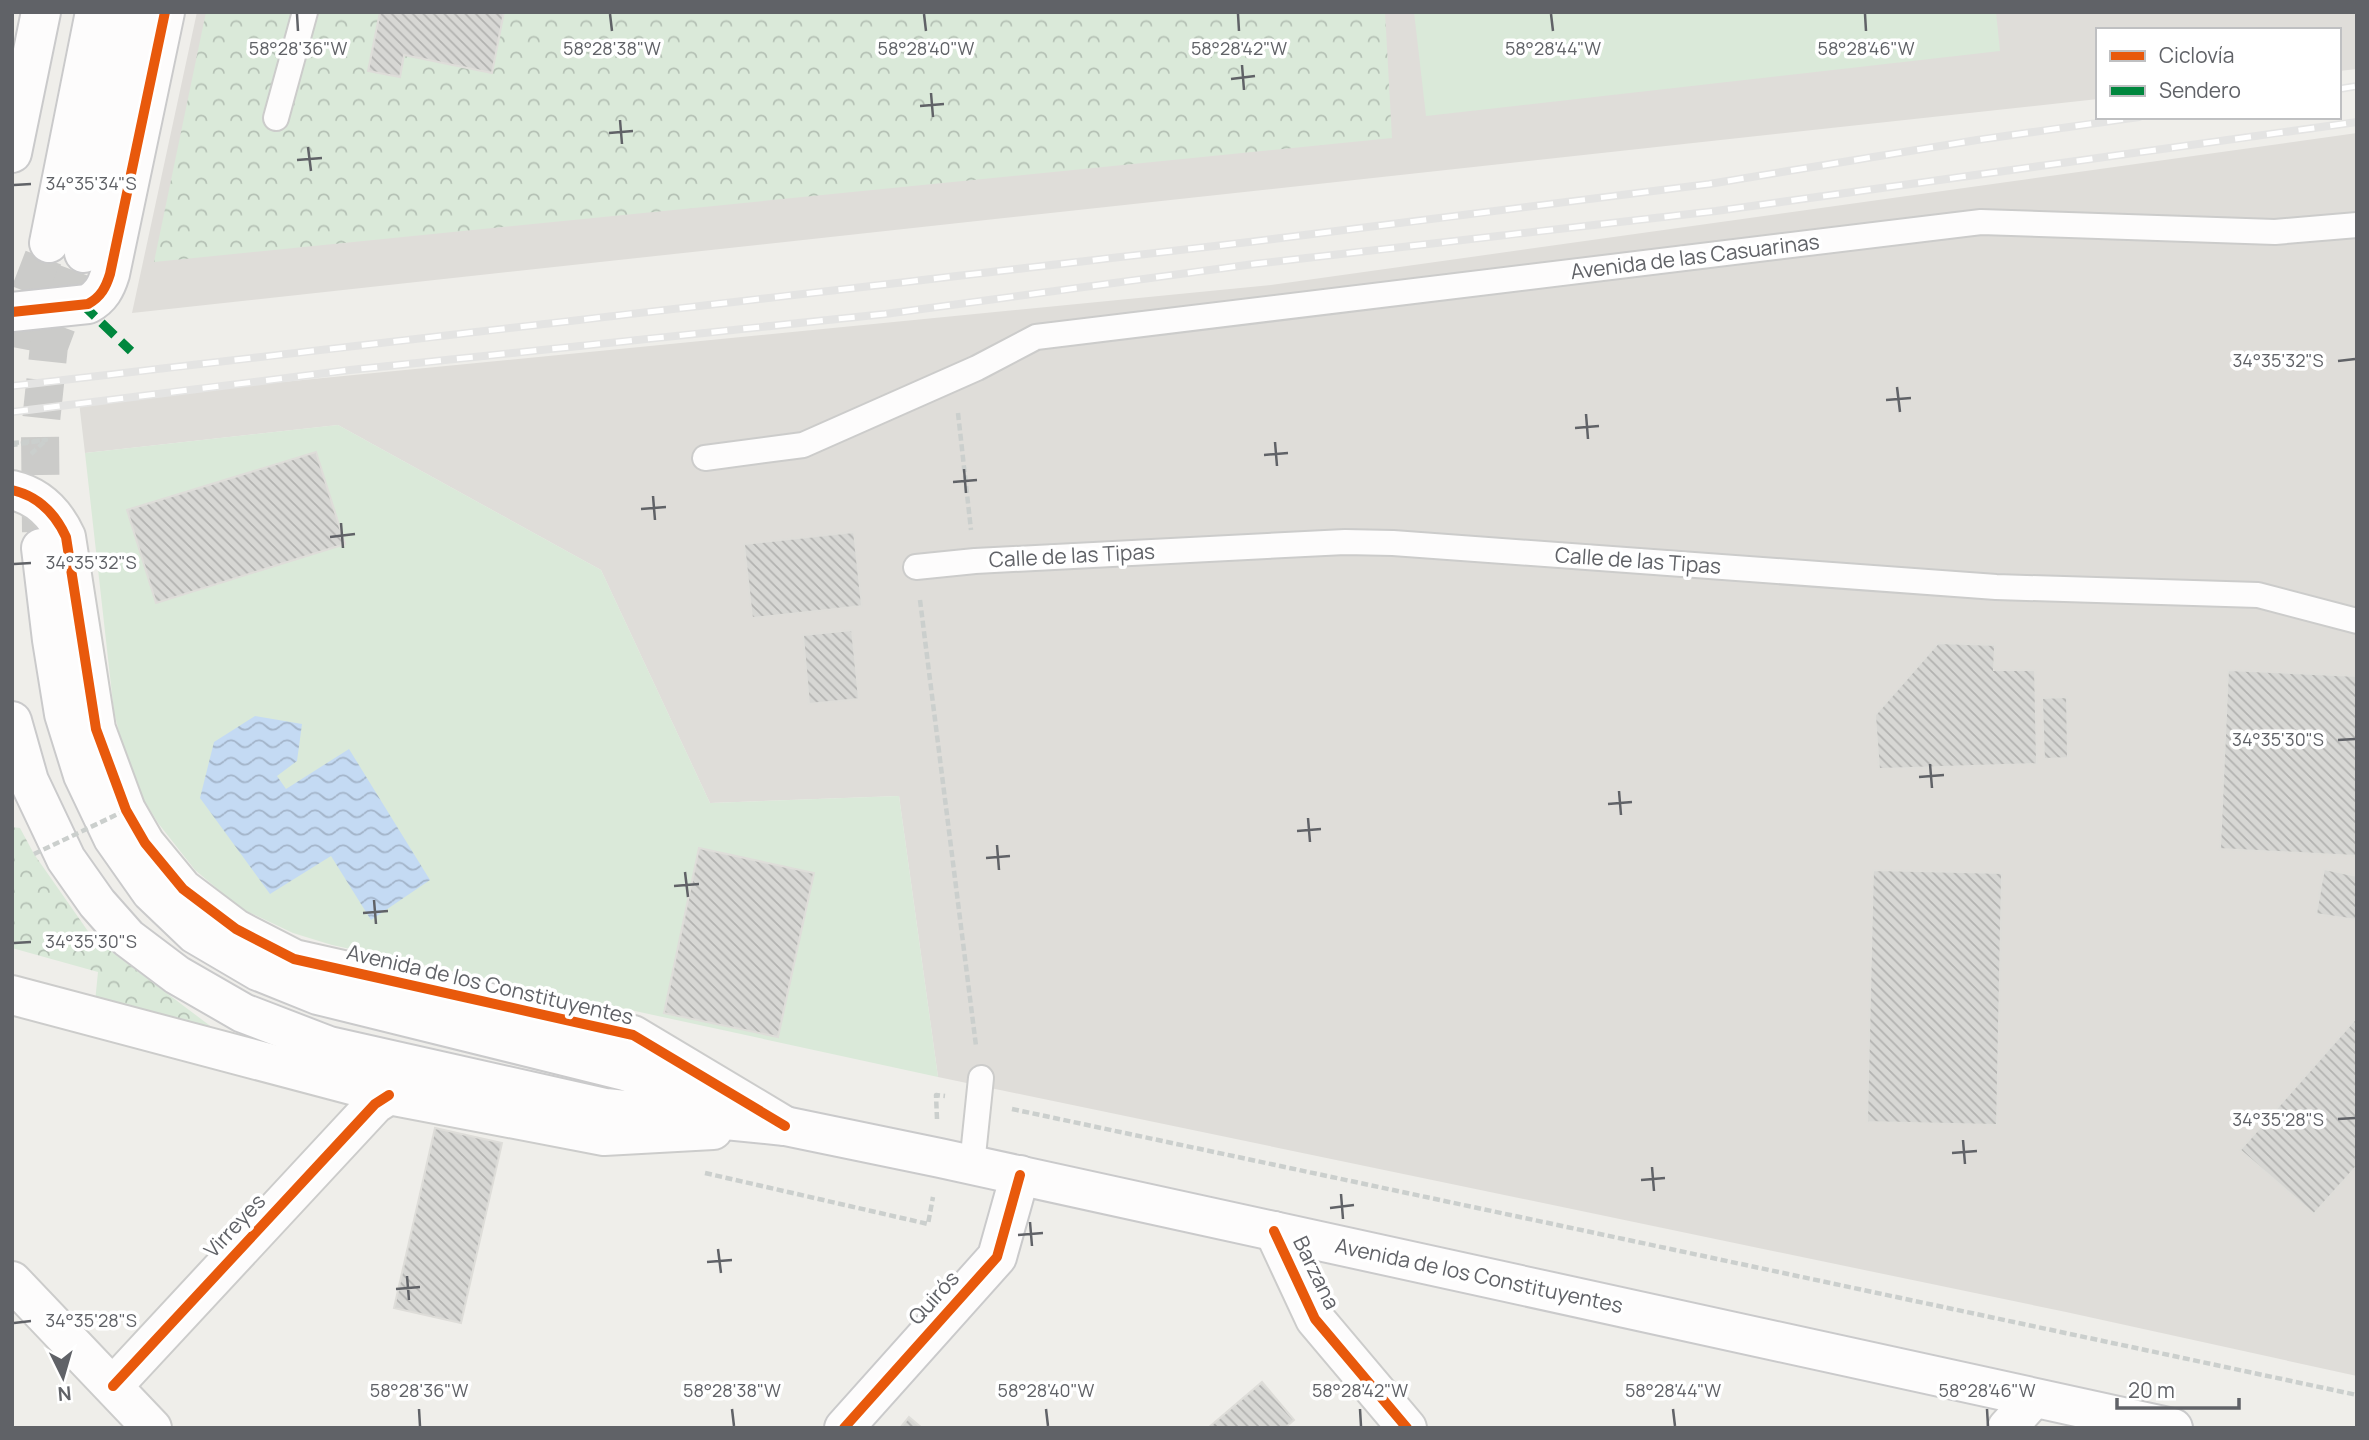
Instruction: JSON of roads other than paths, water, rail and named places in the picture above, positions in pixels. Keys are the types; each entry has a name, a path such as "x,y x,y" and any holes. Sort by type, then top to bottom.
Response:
{"main road":[{"path":"12,153 41,12"},
{"path":"94,12 66,248 130,12"},
{"path":"16,310 82,304 97,298 110,274 164,12"},
{"name":"Avenida de los Constituyentes","path":"12,490 45,506 58,521 66,537 96,729 126,810 145,843 183,889 236,929 294,959 633,1035 785,1126"},
{"name":"Avenida de los Constituyentes","path":"41,548 64,714 83,775 113,838 151,892 195,934 258,971 318,995 625,1071 785,1126"},
{"name":"Avenida de los Constituyentes","path":"12,721 29,782 66,859 97,902 128,938 177,975 243,1013 329,1046 606,1108 785,1126 2173,1428"},
{"name":"Avenida de los Constituyentes","path":"12,995 389,1096 604,1136 785,1126"},
{"name":"Virreyes","path":"113,1386 375,1104 389,1096"},
{"name":"Quirós","path":"844,1428 997,1256 1020,1175"},
{"name":"Barzana","path":"1274,1231 1315,1320 1407,1428"},
{"path":"12,1281 152,1428"},
{"path":"2007,1428 2033,1399"}],"lane":[{"path":"276,118 305,12"},
{"name":"Avenida de las Casuarinas","path":"705,458 803,445 977,368 1037,337 1982,222 2275,232 2357,225"},
{"name":"Calle de las Tipas","path":"915,568 975,561 1345,541 1997,587 2258,595 2357,621"},
{"path":"956,1162 980,1091"}],"water":[{"path":"255,716 302,724 297,761 277,776 286,789 349,749 430,880 371,920 331,856 270,894 200,798 214,742"}],"tunnel":[{"path":"12,347 15,331 49,243"},
{"path":"41,532 40,431 49,346 84,253"}],"railway":[{"path":"2341,89 2357,86"},
{"path":"12,386 1249,242 1709,184 2125,119"},
{"path":"12,412 350,370 885,314 1254,264 1716,211 2357,122"}]}
